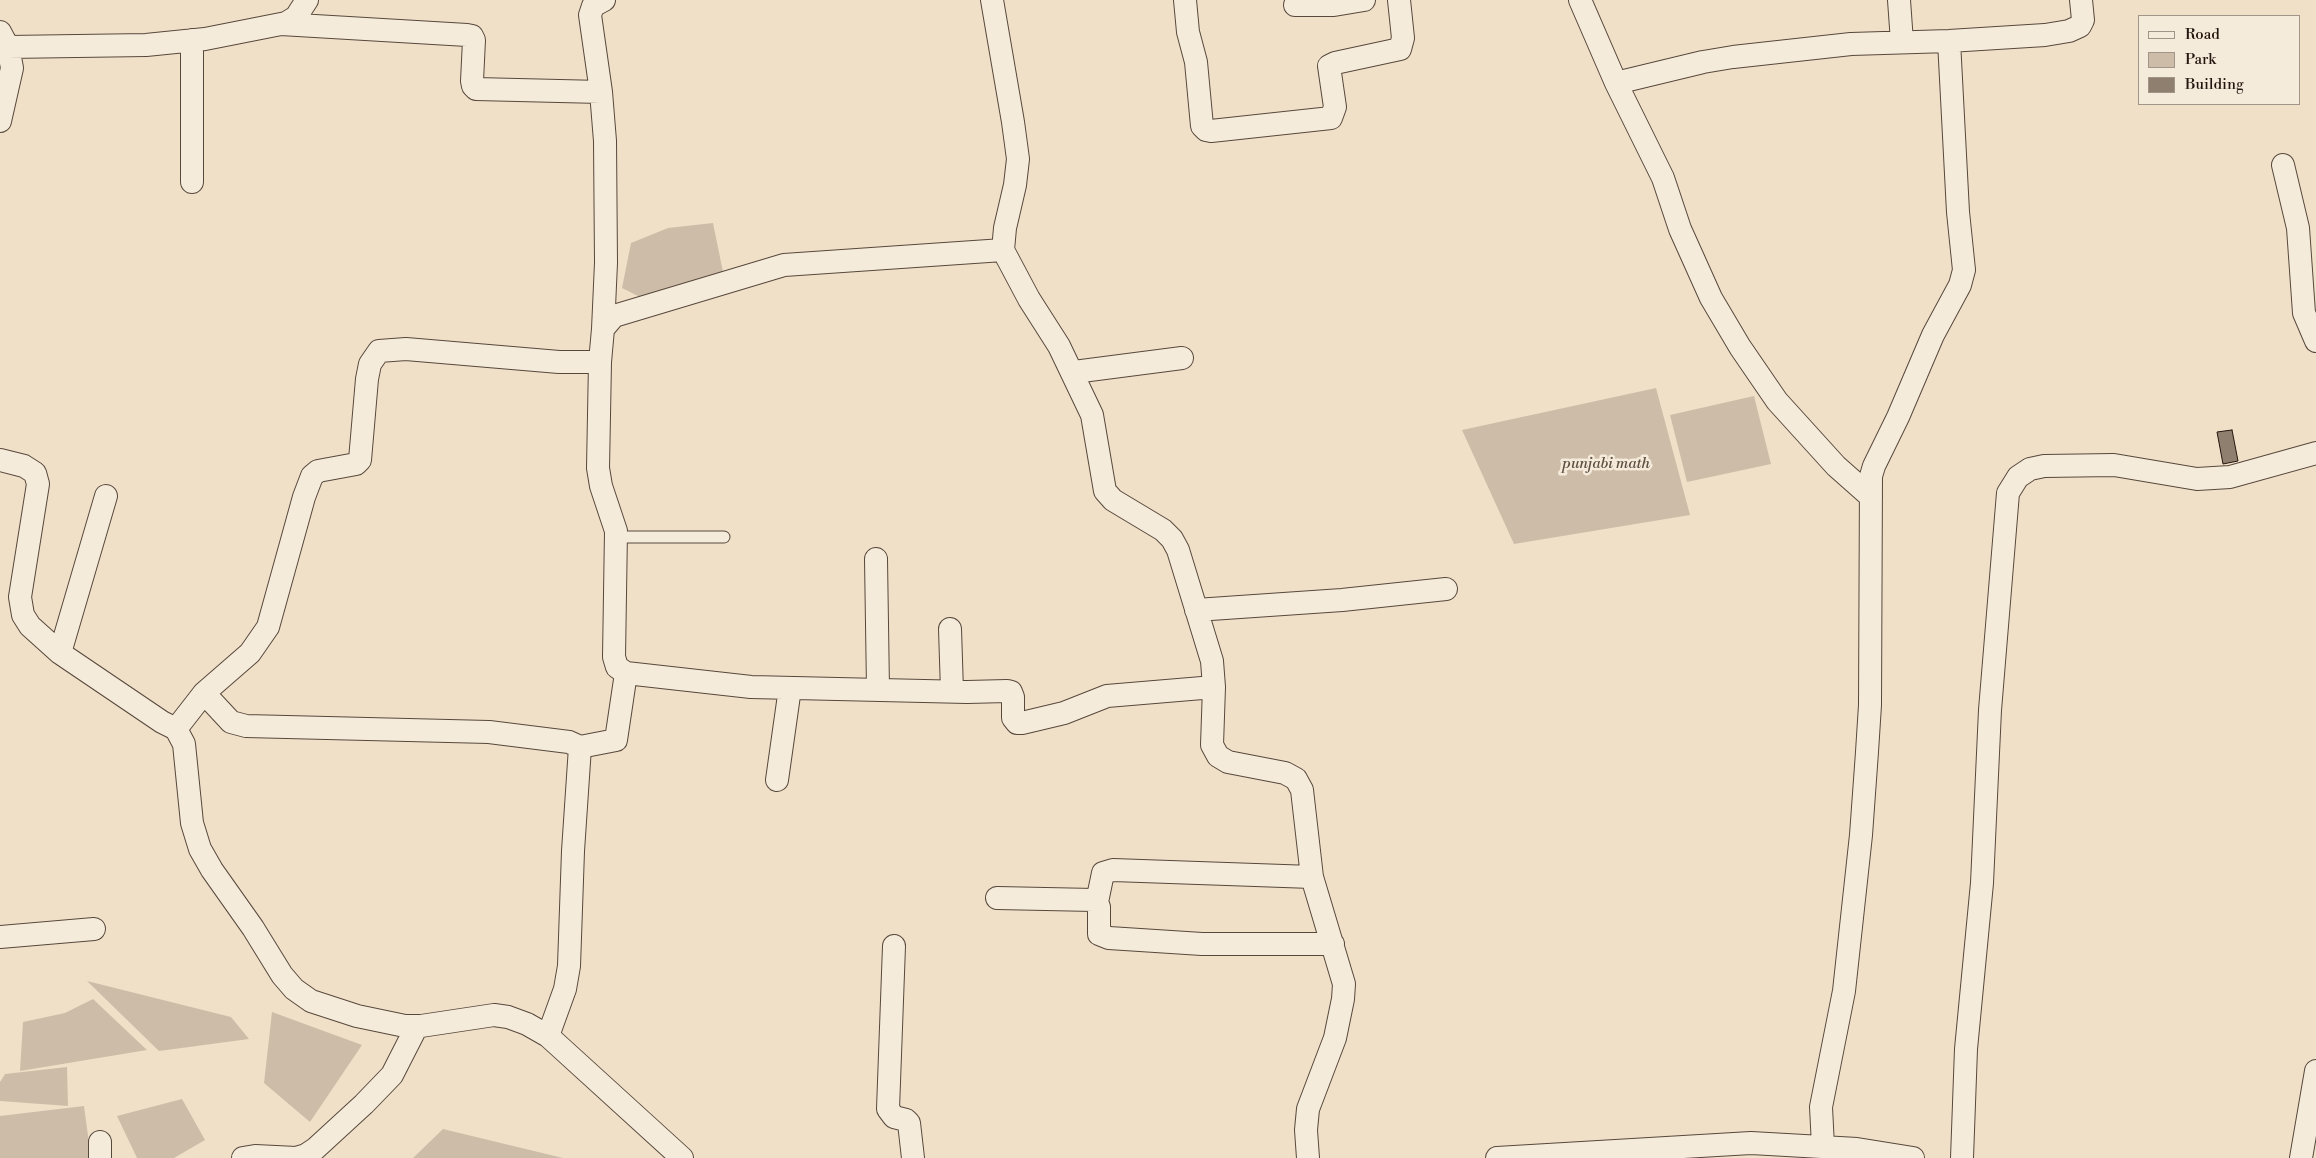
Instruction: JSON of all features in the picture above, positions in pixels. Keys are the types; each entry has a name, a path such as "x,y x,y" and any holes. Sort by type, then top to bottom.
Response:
{"street":[{"path":"281,24 296,17 307,0"},
{"path":"604,0 590,9 601,92 605,141 606,263 600,362 598,468 601,486 612,516 616,537 614,657 617,667 626,673 751,687 952,691 999,690 1011,692 1013,718 1018,723 1056,716 1107,696 1214,687"},
{"path":"992,0 1018,159 1015,185 1005,228 1003,250 1029,299 1074,372 1092,415 1105,491 1113,500 1163,530 1172,539 1178,550 1212,661 1214,687 1212,745 1218,756 1228,762 1285,773 1296,779 1302,790 1312,877 1344,984 1335,1038 1308,1109 1306,1130 1308,1158"},
{"path":"1185,0 1188,32 1196,62 1202,126 1206,130 1211,131 1331,118 1335,107 1329,66 1334,63 1400,49 1403,38 1399,0"},
{"path":"1295,5 1334,5 1364,0"},
{"path":"1580,0 1616,83 1663,178 1680,230 1711,298 1740,348 1777,401 1829,459 1871,497"},
{"path":"1899,0 1902,42"},
{"path":"1616,83 1703,62 1851,44 1949,41 2045,35 2074,30 2080,26 2083,20 2081,0"},
{"path":"0,121 12,68 4,40 146,45 192,40 281,24 467,34 472,36 474,40 472,80 473,86 476,89 601,92"},
{"path":"192,40 192,182"},
{"path":"1823,1146 1821,1107 1844,990 1863,808 1870,705 1871,497 1874,466 1898,417 1933,335 1960,286 1964,270 1958,212 1949,41"},
{"path":"2283,165 2298,228 2304,313 2316,341"},
{"path":"603,329 614,316 784,265 1003,250"},
{"path":"176,729 204,693 250,653 268,627 304,497 312,476 318,471 356,464 360,460 367,379 370,364 379,351 406,349 559,362 600,362"},
{"path":"1074,372 1182,358"},
{"path":"1962,1158 1966,1049 1982,883 1990,710 2008,493 2018,477 2030,470 2044,466 2114,465 2197,479 2230,477 2316,454"},
{"path":"0,460 24,466 35,473 38,484 20,598 23,615 30,626 60,653 162,722 176,729 184,744 192,823 200,849 212,870 253,928 282,976 294,989 311,1001 366,1019 417,1026 494,1016 508,1016 548,1036 682,1158"},
{"path":"60,653 106,496"},
{"path":"876,559 878,689"},
{"path":"1196,610 1342,600 1446,589"},
{"path":"950,629 952,691"},
{"path":"204,693 231,722 246,726 489,732 569,742 580,747 616,740 626,673"},
{"path":"778,780 790,688"},
{"path":"548,1036 565,989 569,966 573,851 580,747"},
{"path":"1312,877 1113,870 1103,873 1097,902 1099,934 1109,938 1193,944 1333,944"},
{"path":"997,898 1087,899 1097,902"},
{"path":"0,937 94,929"},
{"path":"894,946 888,1109 894,1117 909,1122 913,1158"},
{"path":"244,1158 255,1156 296,1158 306,1155 364,1104 392,1075 417,1026"},
{"path":"2302,1158 2315,1075"},
{"path":"1497,1158 1751,1143 1857,1149 1913,1158"}],"lane":[{"path":"616,537 724,537"}],"green space":[{"path":"713,223 724,277 646,300 622,288 631,243 668,228"},
{"name":"punjabi math","path":"1656,388 1690,515 1514,544 1462,430"},
{"path":"1754,396 1771,464 1687,482 1670,415"},
{"path":"87,981 231,1017 249,1039 159,1051"},
{"path":"93,999 147,1050 20,1071 23,1022 65,1013"},
{"path":"272,1012 362,1045 310,1122 264,1083"},
{"path":"67,1067 68,1106 0,1101 0,1082 5,1074"},
{"path":"182,1099 205,1140 174,1158 137,1158 117,1116"},
{"path":"84,1106 91,1158 0,1158 0,1116"},
{"path":"443,1129 563,1158 413,1158"}],"building":[{"path":"2232,430 2238,461 2223,464 2217,432"}]}
